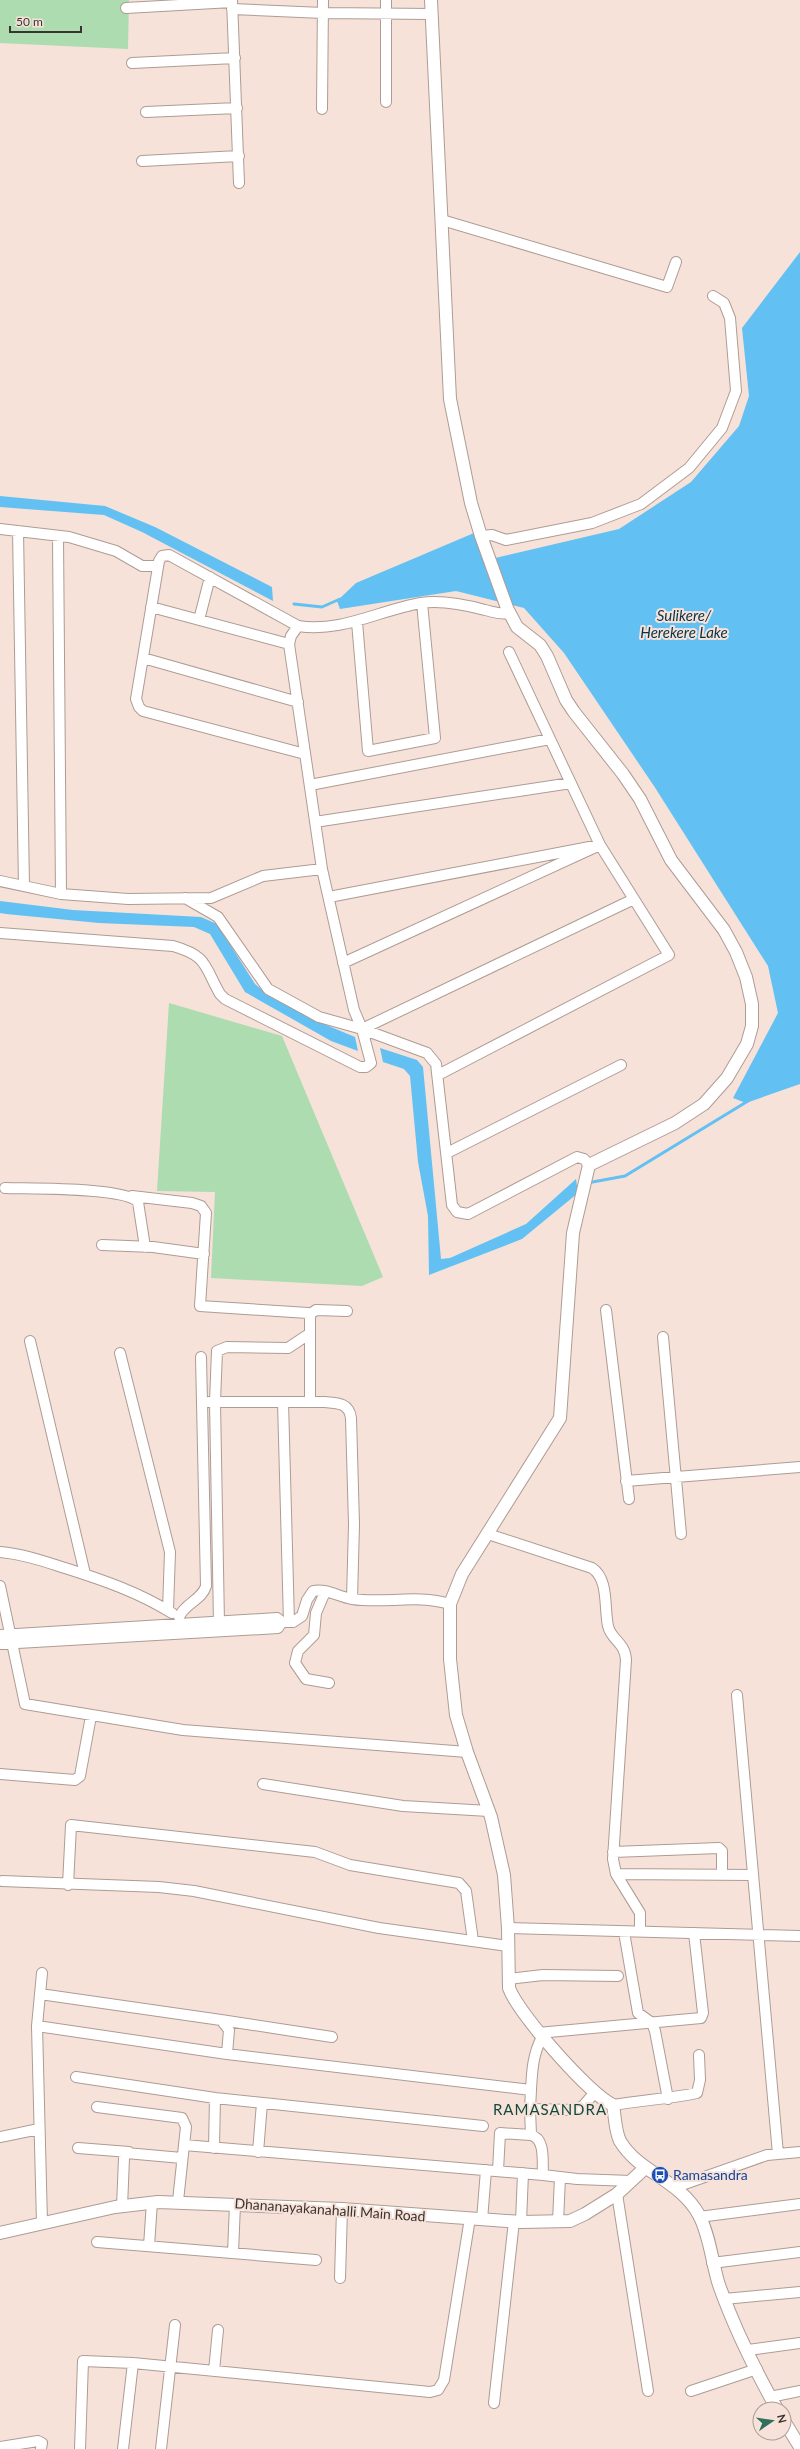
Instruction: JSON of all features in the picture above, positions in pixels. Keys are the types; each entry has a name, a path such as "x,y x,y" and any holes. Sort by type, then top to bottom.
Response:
{"street":[{"path":"322,109 323,0"},
{"path":"386,0 386,102"},
{"path":"431,0 450,399 471,503 482,539 508,611 517,627 540,645 548,656 566,700 626,778 640,799 671,860 724,930 736,952 746,977 752,1004 752,1026 745,1049 727,1078 704,1104 675,1123 587,1171"},
{"path":"232,4 239,182"},
{"path":"126,8 232,4 323,13 432,14"},
{"path":"132,63 235,58"},
{"path":"146,112 237,108"},
{"path":"142,161 239,156"},
{"path":"442,220 667,287 676,262"},
{"path":"482,539 492,535 506,540 592,524 641,504 689,468 722,428 736,391 730,318 724,303 713,296"},
{"path":"0,529 69,538 116,551 142,566 158,566"},
{"path":"18,531 24,886"},
{"path":"58,537 60,894"},
{"path":"305,754 140,709 136,699 160,557 169,555 298,626 310,628 357,622 422,603 447,604 486,610 498,615 508,611"},
{"path":"199,620 210,578"},
{"path":"357,622 368,751 435,738 422,603"},
{"path":"151,608 289,644"},
{"path":"0,933 173,946 185,949 200,957 220,994 225,999 360,1067 366,1067 371,1063 362,1029 354,1010 322,869 289,644 291,636 298,626"},
{"path":"438,1075 669,955 600,845 509,652"},
{"path":"143,658 298,702"},
{"path":"310,785 550,739"},
{"path":"315,822 571,783"},
{"path":"329,896 600,845"},
{"path":"343,963 600,845"},
{"path":"0,881 60,894 128,899 211,898 264,876 322,869"},
{"path":"185,898 218,917 268,989 319,1017 362,1029 427,1053 436,1064 452,1205 457,1212 464,1214 577,1157 584,1159 587,1171 583,1195 577,1210 573,1233 560,1418 462,1574 450,1604 450,1659 455,1708 467,1752 489,1811 502,1864 508,1928 508,1979 512,1997 540,2035 595,2092 613,2105 621,2141 645,2168 676,2187 690,2202 699,2217 724,2299 772,2401"},
{"path":"362,1029 634,899"},
{"path":"447,1153 621,1065"},
{"path":"5,1188 82,1190 192,1203 201,1206 206,1213 200,1306 306,1311 309,1315 310,1401"},
{"path":"132,1196 138,1202 145,1247"},
{"path":"102,1245 145,1247 204,1254"},
{"path":"309,1315 316,1310 347,1311"},
{"path":"606,1310 629,1499"},
{"path":"219,1623 215,1402 217,1351 227,1347 288,1348 309,1334"},
{"path":"663,1337 681,1534"},
{"path":"30,1341 85,1574"},
{"path":"120,1353 170,1552 168,1610"},
{"path":"181,1621 185,1607 204,1592 206,1586 201,1357"},
{"path":"201,1402 310,1401 342,1404 350,1412 354,1524 352,1599"},
{"path":"283,1402 286,1622"},
{"path":"626,1481 800,1468"},
{"path":"488,1534 592,1568 600,1576 608,1627 624,1648 626,1660 613,1852 616,1874 640,1913 640,1932"},
{"path":"0,1552 17,1553 85,1574 143,1596 168,1610 181,1621"},
{"path":"0,1586 7,1638 25,1704 183,1730 467,1752"},
{"path":"7,1638 278,1628 286,1622 302,1616 307,1600 313,1591 325,1592 352,1599 432,1599 450,1604"},
{"path":"325,1592 316,1613 314,1635 298,1651 295,1663 306,1679 329,1683"},
{"path":"0,1644 7,1638 181,1621 219,1623 277,1618 286,1622"},
{"path":"737,1695 757,1935 778,2154"},
{"path":"0,1774 75,1780 80,1776 91,1716"},
{"path":"263,1784 402,1806 489,1811"},
{"path":"68,1884 72,1826 315,1852 350,1865 450,1880 462,1884 468,1902 473,1941"},
{"path":"613,1852 719,1848 722,1851 722,1875"},
{"path":"616,1874 752,1875"},
{"path":"2,1881 158,1887 194,1891 379,1928 508,1946"},
{"path":"508,1928 800,1936"},
{"path":"624,1932 638,2013 652,2023 655,2031 668,2099"},
{"path":"540,2035 698,2019 702,2016 694,1933"},
{"path":"42,1973 37,2026 42,2223"},
{"path":"508,1979 543,1975 618,1976"},
{"path":"40,1994 332,2037"},
{"path":"221,2020 229,2030 227,2054"},
{"path":"37,2026 227,2054 531,2090"},
{"path":"531,2135 530,2109 532,2064 540,2035"},
{"path":"613,2105 638,2101 668,2099 697,2093 700,2080 699,2055"},
{"path":"76,2077 215,2098 484,2126"},
{"path":"530,2109 576,2110 584,2105 595,2092"},
{"path":"214,2148 215,2098"},
{"path":"258,2152 262,2103"},
{"path":"98,2106 182,2118 186,2127 178,2201"},
{"path":"0,2137 39,2129"},
{"path":"498,2171 500,2133 531,2135 536,2137 541,2143 543,2175"},
{"path":"184,2145 560,2177 631,2181"},
{"path":"78,2148 182,2158"},
{"path":"122,2207 124,2158 129,2152"},
{"path":"676,2187 767,2155 800,2152"},
{"name":"Dhananayakanahalli Main Road","path":"0,2233 122,2207 152,2202 178,2201 342,2209 518,2222 558,2222 570,2220 585,2214 617,2194 645,2168"},
{"path":"80,2449 83,2361 133,2363 430,2392 438,2390 444,2380 486,2170"},
{"path":"494,2403 518,2222 522,2173"},
{"path":"558,2222 560,2177"},
{"path":"617,2194 648,2391"},
{"path":"149,2246 152,2202"},
{"path":"233,2253 235,2204"},
{"path":"699,2217 800,2204"},
{"path":"340,2278 342,2209"},
{"path":"97,2242 316,2260"},
{"path":"712,2263 800,2252"},
{"path":"724,2299 800,2292"},
{"path":"161,2449 175,2325"},
{"path":"214,2371 218,2330"},
{"path":"748,2350 800,2343"},
{"path":"124,2449 133,2363"},
{"path":"691,2391 757,2369"},
{"path":"770,2397 800,2391"},
{"path":"792,2434 800,2447"},
{"path":"0,2447 38,2440 42,2443 41,2449"}],"green space":[{"path":"0,0 129,0 128,49 0,43"},
{"path":"169,1003 282,1036 383,1277 362,1286 211,1278 215,1192 157,1191"}],"water":[{"name":"Sulikere/ Herekere Lake","path":"800,252 800,1084 746,1103 733,1098 778,1013 768,966 654,786 564,653 524,608 456,591 340,609 337,601 356,583 474,533 491,559 619,529 691,482 739,426 749,396 742,328"},
{"path":"0,496 105,506 155,527 272,587 273,601 142,532 104,515 0,507"},
{"path":"0,901 73,910 201,917 217,924 255,984 267,994 319,1022 355,1037 358,1051 331,1041 245,992 210,934 194,927 99,923 6,914 0,913"},
{"path":"380,1048 417,1060 423,1067 441,1259 450,1258 526,1224 576,1179 578,1193 522,1239 429,1275 428,1216 418,1162 410,1076 404,1069 383,1062"}],"waterway":[{"path":"294,604 322,607 340,599"},
{"path":"587,1183 625,1176 748,1101"}],"place":[{"name":"Ramasandra","path":"660,2175"}],"district":[{"name":"RAMASANDRA","path":"550,2110"}]}
